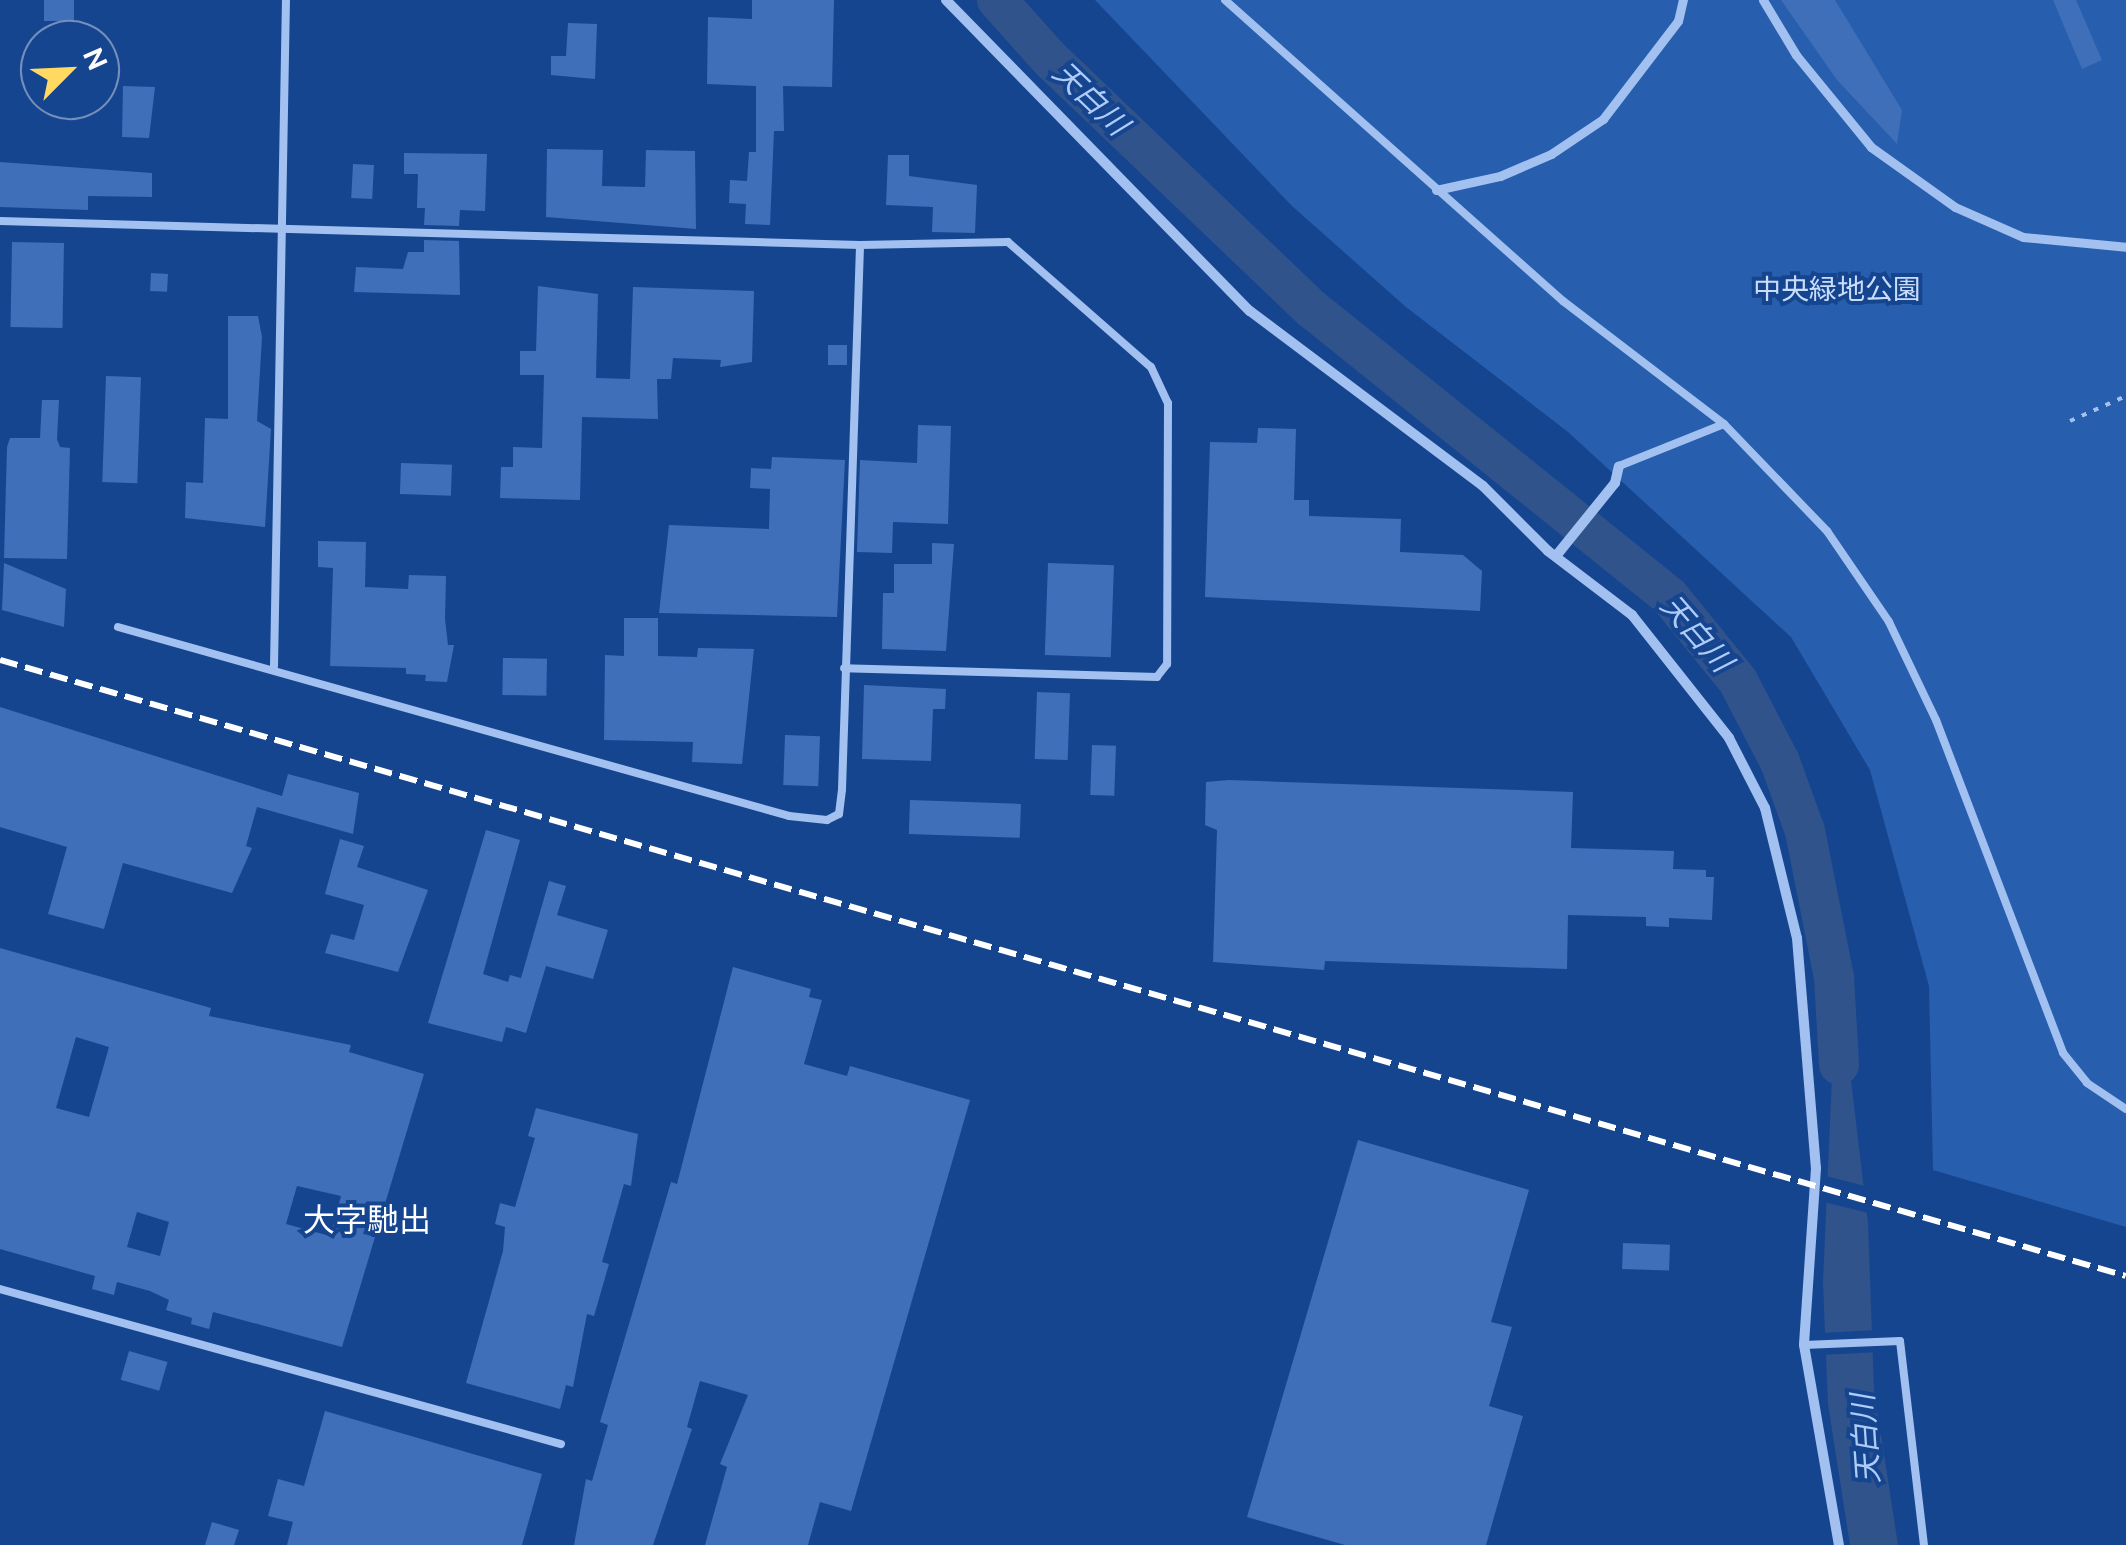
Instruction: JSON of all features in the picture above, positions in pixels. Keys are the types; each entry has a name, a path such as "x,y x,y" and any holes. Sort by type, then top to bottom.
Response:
{"street":[{"path":"946,0 1250,311 1483,486 1632,615 1680,670 1730,738 1766,808 1791,900 1816,1168 1809,1344 1839,1545"},
{"path":"1436,190 1500,176 1551,154 1603,119 1678,21 1683,0"},
{"path":"1762,0 1796,55 1872,147 1954,207 2023,238 2126,247"},
{"path":"1560,552 1615,483 1620,466"}],"lane":[{"path":"274,666 286,0"},
{"path":"1225,0 1562,301 1724,424 1827,531 1890,622 1936,720 2063,1054 2088,1083 2126,1109"},
{"path":"0,221 860,246 1008,242 1152,367 1168,403 1167,664 1157,677 844,668"},
{"path":"118,627 274,666 789,816 828,820 839,814 860,246"},
{"path":"1620,466 1724,424"},
{"path":"0,1289 562,1444"},
{"path":"1809,1344 1900,1341 1924,1545"}],"path":[{"path":"2070,421 2126,396"}],"green space":[{"name":"中央緑地公園","path":"1095,0 2126,0 2126,1227 1933,1170 1929,986 1870,770 1791,637 1568,432 1406,307 1292,206"}],"water":[{"path":"1837,963 1868,1223 1874,1390 1898,1545 1850,1545 1828,1404 1823,1283"}],"pier":[{"path":"1826,1176 1869,1187 1872,1214 1824,1202"},
{"path":"1877,1330 1878,1352 1821,1355 1820,1333"}],"building":[{"path":"44,0 74,0 74,20 44,20"},
{"path":"752,0 834,0 832,87 783,86 784,131 774,131 770,225 745,224 746,204 729,203 730,180 747,181 749,152 756,152 756,86 707,84 708,17 752,19"},
{"path":"1781,0 1835,0 1902,110 1897,144 1837,80"},
{"path":"2053,0 2076,0 2102,60 2082,69"},
{"path":"568,23 597,24 595,79 551,75 551,56 566,56"},
{"path":"123,86 155,87 149,138 122,137"},
{"path":"547,149 603,150 602,186 645,187 646,150 695,151 696,229 546,217"},
{"path":"404,153 487,154 485,211 460,210 459,226 424,225 425,208 417,208 418,174 404,174"},
{"path":"888,155 909,155 909,176 977,185 975,233 932,232 933,207 886,205"},
{"path":"0,162 152,173 152,197 88,196 88,210 0,207"},
{"path":"353,164 374,165 372,199 351,198"},
{"path":"424,240 459,241 460,295 354,292 356,267 403,269 408,252 424,252"},
{"path":"12,242 64,243 63,328 11,327"},
{"path":"151,273 168,274 167,292 150,291"},
{"path":"538,286 598,294 596,378 630,379 633,287 754,291 752,362 720,367 721,360 673,358 671,379 657,379 658,419 582,417 580,500 500,498 501,467 513,467 513,447 542,448 544,375 520,375 520,351 536,351"},
{"path":"228,316 258,316 262,337 257,421 271,429 265,527 185,518 186,482 203,483 205,418 228,419"},
{"path":"828,345 847,345 847,365 828,365"},
{"path":"106,376 141,377 137,483 102,482"},
{"path":"42,400 59,400 57,439 60,447 70,448 67,559 4,558 7,447 10,438 40,438"},
{"path":"918,425 951,426 948,524 893,522 892,553 857,552 860,460 917,463"},
{"path":"1258,428 1296,429 1294,500 1309,500 1309,516 1401,519 1400,552 1463,555 1482,571 1480,611 1205,597 1210,442 1257,443"},
{"path":"772,457 845,460 837,617 659,613 669,525 769,529 770,489 750,488 751,468 771,469"},
{"path":"401,463 452,465 451,496 400,494"},
{"path":"318,541 366,542 365,587 408,589 409,575 446,576 448,645 454,645 447,682 425,681 426,675 406,674 406,668 330,666 333,568 318,567"},
{"path":"932,543 954,544 946,651 882,649 883,593 894,593 894,564 932,564"},
{"path":"4,563 66,589 64,627 2,610"},
{"path":"1048,563 1114,565 1111,657 1045,655"},
{"path":"624,618 658,618 658,656 697,657 698,648 754,649 742,764 692,762 693,742 604,740 605,655 624,656"},
{"path":"503,658 547,659 546,696 502,695"},
{"path":"864,685 946,689 945,709 933,709 931,761 862,759"},
{"path":"1037,692 1070,693 1068,760 1035,759"},
{"path":"0,707 282,796 288,774 359,793 353,834 257,807 246,846 252,848 232,893 123,863 104,929 48,914 67,847 0,827"},
{"path":"785,735 820,736 818,786 783,785"},
{"path":"1092,745 1116,746 1114,796 1090,795"},
{"path":"1206,782 1573,792 1571,848 1674,851 1673,869 1706,870 1706,877 1714,877 1712,920 1669,918 1669,927 1646,926 1646,917 1568,915 1567,969 1325,961 1324,970 1213,962 1217,830 1205,825"},
{"path":"910,800 1021,804 1020,838 909,834"},
{"path":"486,830 520,840 483,974 508,982 510,975 521,978 549,881 566,886 557,915 608,930 593,979 546,966 526,1033 506,1027 502,1042 428,1023"},
{"path":"340,839 364,846 357,867 428,890 398,972 325,953 331,934 354,940 364,905 325,894"},
{"path":"0,948 211,1008 209,1016 351,1045 349,1052 424,1074 342,1347 213,1312 209,1329 191,1324 192,1318 166,1310 169,1300 150,1291 117,1282 114,1295 92,1289 95,1276 0,1249","holes":["76,1037 109,1047 89,1117 56,1108","297,1186 341,1196 330,1236 286,1224","137,1212 169,1222 160,1256 127,1247"]},
{"path":"733,967 811,989 809,997 822,1000 804,1064 847,1076 850,1066 970,1100 851,1511 820,1502 808,1545 705,1545 727,1467 720,1464 748,1395 700,1381 687,1427 692,1429 653,1545 574,1545 586,1479 592,1481 608,1425 600,1422 671,1182 677,1184"},
{"path":"536,1108 638,1134 631,1186 624,1184 602,1262 609,1264 594,1316 587,1314 573,1387 566,1385 560,1409 466,1383 503,1251 505,1227 495,1224 500,1203 515,1207 535,1138 528,1136"},
{"path":"1358,1140 1529,1190 1491,1322 1512,1327 1489,1406 1523,1416 1486,1545 1345,1545 1247,1517"},
{"path":"1623,1243 1670,1245 1669,1271 1622,1269"},
{"path":"129,1351 167,1362 159,1391 121,1380"},
{"path":"325,1411 542,1474 522,1545 287,1545 293,1522 268,1516 278,1479 304,1486"},
{"path":"212,1522 239,1530 234,1545 205,1545"}],"waterway":[{"name":"天白川","path":"997,0 1049,58 1312,309 1669,596 1738,681 1780,762 1805,831 1834,977 1839,1065"}],"railway":[{"path":"0,660 2126,1276"}],"district":[{"name":"大字馳出","path":"367,1219"}]}
